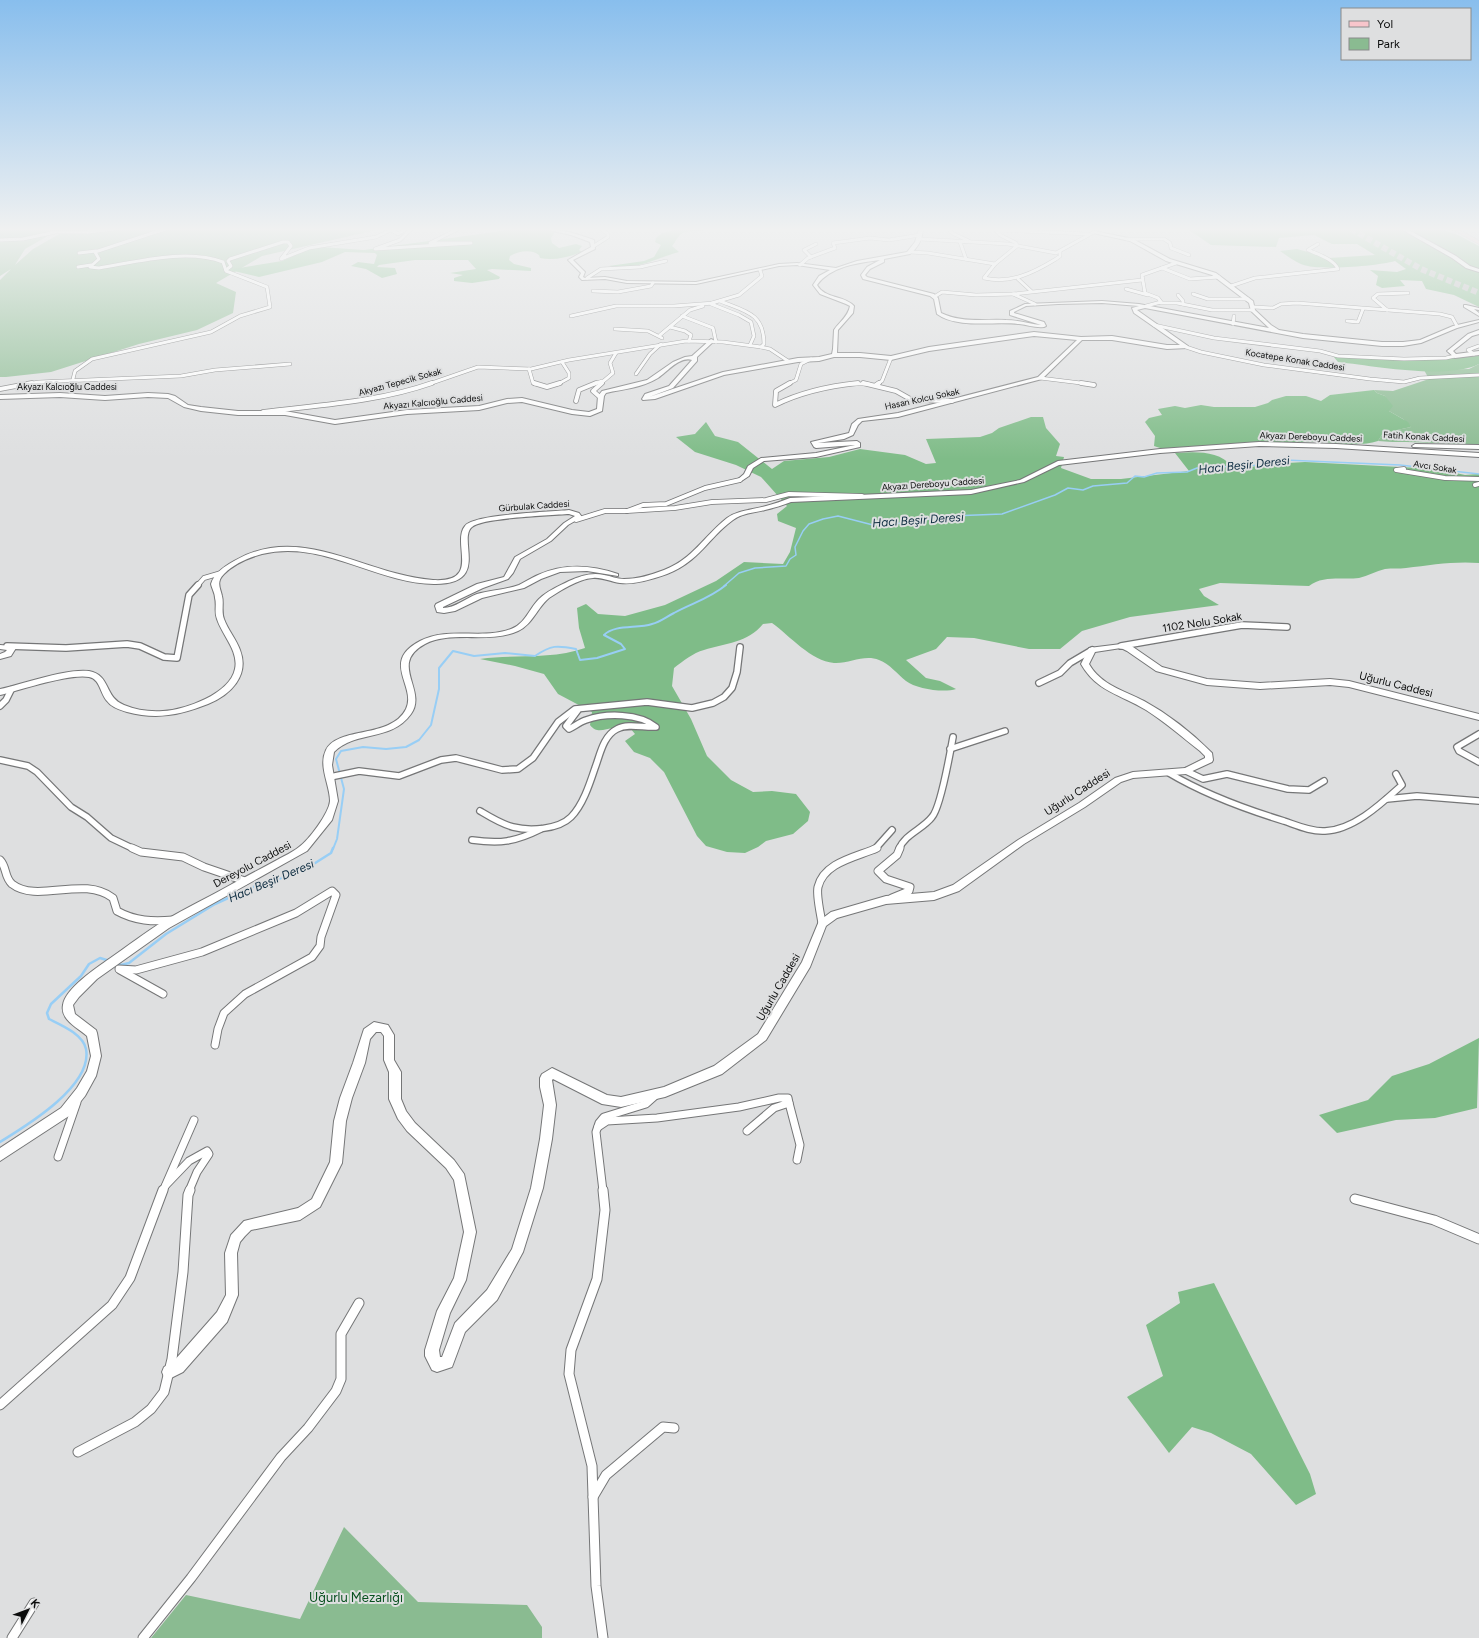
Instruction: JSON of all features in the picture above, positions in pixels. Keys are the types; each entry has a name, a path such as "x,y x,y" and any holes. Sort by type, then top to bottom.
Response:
{"street":[{"path":"74,379 75,370 92,359 211,332 240,316 261,311 270,307 270,305"},
{"path":"571,316 616,306 681,305"},
{"path":"615,329 625,328 660,335 690,310 704,305"},
{"path":"717,305 751,322 754,336 750,346"},
{"path":"731,305 749,313 761,321 765,332 764,344 761,347"},
{"path":"834,355 836,352 835,334 837,329 851,313 851,305"},
{"path":"936,305 939,314 951,319 1028,323 1040,326 1045,325 1012,314 1012,311 1018,307 1027,305"},
{"path":"1140,305 1282,333 1382,344 1403,344 1421,341 1457,326 1479,321"},
{"path":"1190,305 1212,310 1273,308 1278,305"},
{"path":"1252,305 1269,326 1282,333"},
{"path":"1324,305 1448,314 1452,317 1457,326"},
{"path":"1382,305 1387,310"},
{"name":"Kocatepe Konak Caddesi","path":"1146,306 1134,309 1136,312 1186,347 1264,365 1404,382 1420,378 1479,376"},
{"path":"1479,309 1466,306 1479,315"},
{"path":"1347,321 1358,322 1363,309"},
{"path":"616,353 610,363 613,373 593,391 601,398 604,392 649,381 659,376 666,368 677,361 694,357 713,341 714,328 682,316"},
{"path":"1233,324 1234,316"},
{"path":"1028,323 1027,324 1038,330 1042,335"},
{"path":"1154,325 1214,338 1320,351 1338,356 1404,359 1446,358 1477,354"},
{"path":"670,327 691,335 689,341"},
{"path":"1455,356 1450,352 1470,335 1479,332"},
{"path":"636,374 650,354 662,344 660,335"},
{"path":"694,357 695,360 671,387 647,395 645,399 653,398 724,374 788,362 834,355 860,355 891,358 929,349 1023,335 1042,335 1081,339 1112,338 1168,347 1186,347"},
{"name":"Hasan Kolcu Sokak","path":"740,480 747,476 750,467 763,459 816,455 858,446 857,443 851,442 827,446 816,446 814,442 844,437 851,434 855,424 860,420 898,416 1040,378 1081,339"},
{"name":"Akyazı Tepecik Sokak","path":"247,414 316,405 351,403 427,385 478,367 487,366 529,369 662,344 689,341 713,341 761,347 770,349 788,362"},
{"path":"1477,354 1468,350 1479,346"},
{"path":"876,385 882,381 891,358"},
{"path":"813,359 802,363 798,367 796,380 776,391 775,405 789,398 833,386 861,383 876,385 896,391 912,400 953,402"},
{"path":"529,369 533,383 540,388 547,388 569,378 569,373 562,362"},
{"path":"0,389 23,384 74,379 181,376 215,370 290,364"},
{"path":"1040,378 1094,385"},
{"path":"576,401 579,390 607,379"},
{"name":"Akyazı Kalcıoğlu Caddesi","path":"0,397 60,395 105,398 154,395 173,397 186,406 201,409 247,414 285,413 321,420 344,422 407,412 478,408 506,401 522,400 572,412 590,414 600,410 601,398"},
{"name":"Akyazı Dereboyu Caddesi","path":"635,580 678,567 728,522 742,513 769,508 790,500 971,492 1022,481 1058,463 1160,451 1259,444 1370,448"},
{"name":"Fatih Konak Caddesi","path":"1370,448 1371,445 1377,444 1479,447"},
{"path":"1370,448 1479,455"},
{"name":"Avcı Sokak","path":"1404,469 1396,470 1445,478 1479,479"},
{"path":"628,511 643,505 666,504 705,488 740,480"},
{"path":"576,520 605,511 675,508 712,502 766,500 789,494 840,494 874,497"},
{"name":"Gürbulak Caddesi","path":"221,573 242,559 258,552 275,549 296,548 322,553 406,577 432,582 443,582 461,574 465,567 468,556 465,532 468,526 474,521 488,518 569,512 579,515 576,520 566,524 549,540 517,558 506,578 480,586 439,606 438,608 442,611 448,611 488,593 518,587 541,576 563,570 583,567 597,569 635,580"},
{"path":"3,647 76,648 129,643 141,646 153,654 170,659 177,658 189,595 204,578 221,573"},
{"path":"0,692 74,674 89,674 98,679 104,685 111,700 126,708 164,714 198,705 216,697 230,686 238,676 241,664 237,651 219,614 219,597 214,590 215,582 221,573"},
{"name":"Dereyolu Caddesi","path":"81,1092 92,1072 96,1056 95,1045 92,1033 71,1017 68,1011 68,1004 93,976 114,967 121,957 177,919 245,880 304,849 329,818 334,801 334,776 328,765 330,751 340,743 385,730 399,722 410,710 411,697 404,667 406,659 413,649 426,641 438,637 491,636 517,629 525,624 540,602 547,596 581,578 593,576 621,581 635,580"},
{"name":"1102 Nolu Sokak","path":"1121,646 1242,625 1287,627"},
{"path":"1039,683 1060,673 1070,663 1092,650 1110,646 1121,646"},
{"name":"Uğurlu Caddesi","path":"1121,646 1130,649 1159,669 1207,682 1260,686 1330,682 1349,684 1479,717"},
{"path":"0,657 12,651 12,648 3,647"},
{"path":"334,776 347,772 364,770 389,777 400,776 431,762 457,758 481,763 496,771 509,772 525,766 540,749 560,719 568,712 575,709 578,710 647,702 692,708 712,703 724,697 732,688 737,672 740,647"},
{"name":"Uğurlu Caddesi","path":"169,1372 178,1367 222,1317 232,1296 231,1253 235,1239 241,1232 248,1225 300,1214 316,1203 336,1163 340,1121 346,1098 359,1063 365,1039 368,1032 374,1027 384,1028 389,1035 390,1060 395,1072 395,1099 402,1116 411,1127 450,1164 460,1178 463,1189 470,1232 460,1280 444,1311 433,1345 432,1356 437,1365 447,1362 460,1328 492,1295 517,1252 537,1188 546,1139 550,1105 546,1087 546,1078 552,1073 606,1100 621,1102 657,1094 718,1070 762,1037 806,964 822,924 834,915 891,900 934,896 956,888 1021,842 1082,805 1118,780 1134,775 1186,771 1204,764 1209,760 1209,755 1150,708 1100,683 1089,674 1085,664 1092,650"},
{"path":"0,706 6,700 10,690"},
{"path":"480,811 513,827 524,829 546,827 564,823 572,817 594,770 606,739 620,727 656,727 652,722 636,718 610,717 590,718 573,728 566,728 569,720 578,710"},
{"path":"950,749 1005,730"},
{"path":"1479,734 1457,747 1459,751 1479,762"},
{"path":"891,900 894,896 908,891 910,887 886,879 878,871 897,855 902,842 933,817 939,800 953,737"},
{"path":"0,760 28,766 37,772 71,807 87,817 111,838 141,852 183,857 204,867 245,880"},
{"path":"1186,771 1204,779 1228,774 1288,789 1309,790 1324,781"},
{"path":"1169,773 1175,778 1207,792 1285,822 1313,830 1325,831 1358,820 1387,799 1402,786 1396,774"},
{"path":"1387,799 1417,796 1479,801"},
{"path":"472,840 491,843 513,843 546,827"},
{"path":"822,924 818,888 824,875 837,864 877,848 892,830"},
{"path":"0,860 3,863 3,871 6,877 12,884 21,888 38,891 70,889 99,890 113,898 117,911 124,916 134,919 148,920 177,919"},
{"path":"114,967 136,970 202,952 296,913 332,891 336,895 321,937 320,946 312,957 245,994 224,1013 214,1045"},
{"path":"114,967 164,994"},
{"path":"0,1155 64,1112 81,1092"},
{"path":"58,1157 81,1092"},
{"path":"603,1638 596,1586 592,1466 569,1374 571,1350 597,1279 605,1210 597,1148 597,1128 604,1117 646,1104 657,1094"},
{"path":"597,1128 607,1121 657,1118 732,1108 779,1098 788,1098 800,1145 796,1160"},
{"path":"747,1131 774,1108 789,1103"},
{"path":"0,1405 112,1305 130,1278 166,1185 194,1120"},
{"path":"78,1452 135,1422 151,1409 164,1392 169,1372 183,1272 188,1195 197,1172 206,1161 209,1154 207,1151 198,1154 166,1185"},
{"path":"1356,1199 1401,1212 1432,1218 1458,1227 1479,1239"},
{"path":"143,1638 191,1578 281,1457 312,1423 336,1391 341,1379 341,1334 359,1303"},
{"path":"593,1497 606,1475 663,1427 674,1428"},
{"path":"12,1638 34,1603"}],"green space":[{"path":"0,305 234,305 233,313 197,330 139,344 51,372 0,377"},
{"path":"1333,356 1383,359 1479,356 1479,364 1466,369 1449,371 1390,369 1338,362"},
{"path":"1479,364 1479,445 1378,441 1383,433 1411,427 1403,419 1389,411 1385,396 1374,390 1393,391 1429,379 1424,370 1469,369"},
{"path":"1374,390 1385,396 1393,406 1389,411 1408,422 1411,427 1383,433 1378,441 1361,444 1320,442 1274,443 1163,449 1154,446 1155,436 1145,422 1149,418 1162,415 1158,409 1175,406 1185,408 1201,405 1214,407 1255,407 1286,396 1306,396 1321,401 1330,395"},
{"path":"1031,417 1043,417 1046,428 1060,444 1056,456 1064,457 1061,468 1091,479 1121,479 1189,471 1175,453 1191,452 1214,455 1227,461 1233,467 1244,468 1270,464 1305,462 1438,469 1465,475 1479,474 1479,563 1452,563 1385,569 1359,578 1320,580 1309,586 1220,583 1199,589 1204,596 1219,605 1130,617 1082,631 1060,649 1029,649 974,638 947,637 936,649 906,660 926,678 940,681 956,689 945,691 923,688 911,684 887,664 873,658 840,663 825,661 809,653 772,623 763,624 743,639 700,651 692,655 674,668 672,686 691,719 707,756 731,780 753,792 772,791 796,794 810,812 808,821 793,834 766,841 758,847 745,853 727,852 706,846 697,836 664,772 650,758 634,752 625,741 635,734 630,728 595,729 590,725 592,712 558,694 544,674 480,659 559,654 585,648 579,628 577,608 586,604 598,614 625,616 665,605 716,581 744,562 783,564 790,552 796,528 778,521 777,514 787,506 761,477 736,465 695,452 676,437 695,434 706,422 715,436 738,442 772,469 784,461 829,457 860,449 905,455 926,464 936,463 926,439 980,437 992,433 999,428"},
{"path":"1479,1038 1477,1108 1435,1118 1396,1120 1337,1133 1319,1115 1368,1100 1392,1076 1429,1064"},
{"path":"1214,1283 1310,1474 1316,1494 1296,1505 1251,1454 1211,1433 1192,1427 1169,1453 1127,1397 1163,1376 1146,1325 1180,1303 1178,1292"},
{"name":"Uğurlu Mezarlığı","path":"344,1527 418,1602 527,1605 542,1627 542,1638 151,1638 186,1595 300,1619"}],"waterway":[{"name":"Hacı Beşir Deresi","path":"724,586 739,573 755,568 786,566 790,559 796,555 795,547 803,531 809,524 838,516 873,525 894,524 951,516 1002,514 1055,495 1068,488 1083,490 1093,486 1127,483 1135,476 1144,477 1157,473 1187,472 1197,468 1260,465 1285,460 1400,465 1479,474"},
{"name":"Hacı Beşir Deresi","path":"333,849 337,839 344,789 336,759 341,751 363,747 386,749 406,747 419,740 431,725 439,689 439,668 453,651 474,656 505,653 535,656 550,648 564,647 576,649 580,660 597,658 625,649 621,644 604,635 614,629 655,623 707,597 726,585"},
{"name":"Hacı Beşir Deresi","path":"116,963 121,965 129,963 166,934 215,904 250,888 284,877 312,865 331,853 333,848"},
{"name":"Hacı Beşir Deresi","path":"0,1142 25,1126 55,1103 69,1090 79,1077 85,1063 86,1049 84,1044 76,1034 49,1019 47,1013 51,1004 81,976 89,964 100,958 110,961"}]}
